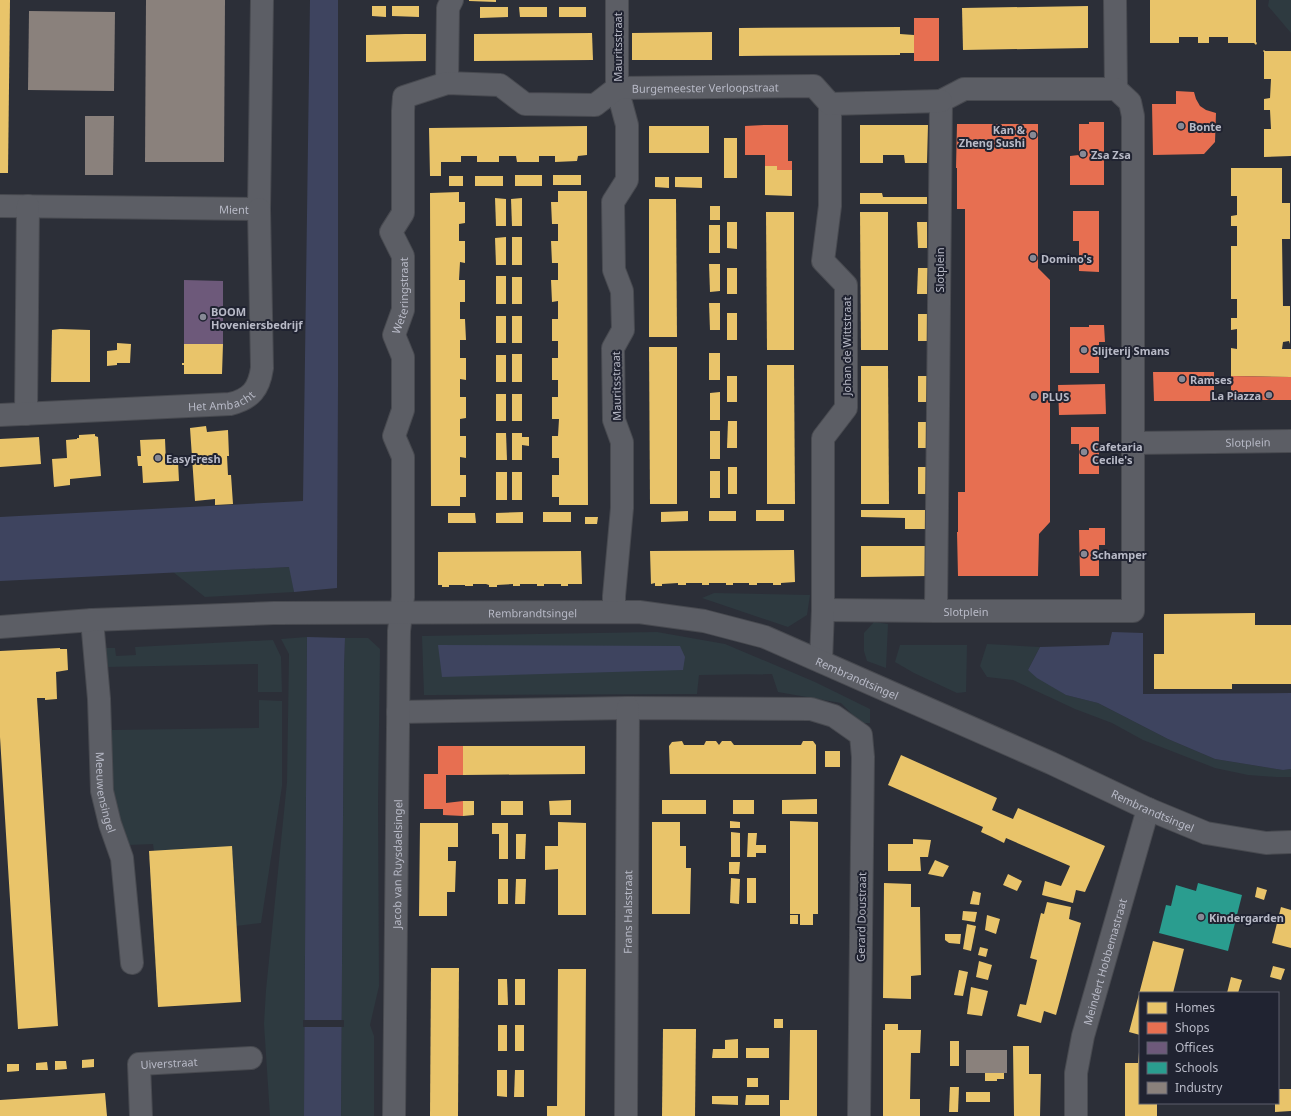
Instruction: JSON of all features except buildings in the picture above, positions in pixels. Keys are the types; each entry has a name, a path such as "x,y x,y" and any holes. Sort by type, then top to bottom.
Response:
{"street":[{"name":"Mient","path":"0,206 259,209 262,0"},
{"path":"448,83 448,8 452,0"},
{"name":"Mauritsstraat","path":"614,612 614,596 622,508 622,442 614,420 613,348 623,330 622,291 614,270 613,202 627,180 627,125 617,88 617,0"},
{"path":"830,104 941,101 964,89 1116,89 1115,0"},
{"name":"Burgemeester Verloopstraat","path":"404,97 448,83 500,85 525,104 595,105 617,88 814,86 830,104"},
{"name":"Slotplein","path":"941,101 936,611 1133,610 1133,116 1130,102 1116,89"},
{"name":"Weteringstraat","path":"401,612 403,597 403,457 394,436 403,410 403,357 394,335 403,310 403,256 391,232 403,213 404,97"},
{"name":"Johan de Wittstraat","path":"821,661 823,610 822,438 846,408 846,285 823,261 830,206 830,104"},
{"path":"26,414 28,206"},
{"name":"Het Ambacht","path":"0,415 230,404 250,396 257,388 261,378 262,368 259,209"},
{"name":"Slotplein","path":"1134,442 1291,441"},
{"path":"823,610 936,611"},
{"path":"0,627 92,620 274,613 401,612"},
{"name":"Rembrandtsingel","path":"401,612 639,612 704,621 765,637 1051,763 1148,809 1206,833 1266,843 1291,842"},
{"name":"Jacob van Ruysdaelsingel","path":"394,1116 399,631 401,612"},
{"name":"Meeuwensingel","path":"92,620 99,699 102,791 110,824 122,858 132,963"},
{"path":"398,712 628,708"},
{"name":"Gerard Doustraat","path":"628,708 811,709 834,716 861,735 863,757 859,1116"},
{"name":"Frans Halsstraat","path":"626,1116 628,708"},
{"name":"Meindert Hobbemastraat","path":"1076,1116 1076,1073 1083,1036 1148,809"},
{"name":"Uiverstraat","path":"141,1116 139,1064 251,1058"}],"shaded area":[{"path":"1269,0 1291,0 1291,33 1268,6"},
{"path":"290,567 294,592 205,597 173,572"},
{"path":"714,593 810,595 807,615 788,627 702,598"},
{"path":"874,622 888,624 886,668 867,661 864,651 864,633"},
{"path":"657,632 725,644 815,682 870,709 870,723 861,723 841,703 778,692 772,674 699,675 697,694 424,695 422,636"},
{"path":"307,637 304,1116 270,1116 264,1024 266,990 287,782 289,654 281,639"},
{"path":"345,638 368,638 380,649 378,804 379,986 370,1025 374,1036 374,1116 341,1116"},
{"path":"273,640 281,657 282,692 258,692 258,664 106,667 106,648 115,648 116,656 136,655 135,647"},
{"path":"987,644 1040,647 1028,670 1066,695 1098,703 1168,739 1215,759 1283,770 1291,769 1291,777 1248,775 1215,768 1143,740 1112,723 1075,709 1013,680 987,677 980,666"},
{"path":"900,645 967,645 966,692 957,693 914,673 895,662"},
{"path":"259,700 282,701 282,786 261,923 236,926 154,851 153,844 129,845 112,812 111,730 259,728"}],"water":[{"path":"310,0 338,0 337,588 294,592 289,567 0,581 0,517 303,501"},
{"path":"1112,632 1143,633 1143,694 1291,693 1291,769 1283,770 1215,759 1168,739 1098,703 1066,695 1037,678 1028,670 1040,647 1109,645"},
{"path":"307,637 345,638 341,1116 304,1116"},
{"path":"438,645 680,646 685,657 683,670 442,677"}],"pier":[{"path":"303,1020 344,1020 344,1027 303,1027"}],"place":[{"name":"Bonte","path":"1181,126"},
{"name":"Kan & Zheng Sushi","path":"1033,135"},
{"name":"Zsa Zsa","path":"1083,154"},
{"name":"Domino's","path":"1033,258"},
{"name":"BOOM Hoveniersbedrijf","path":"203,317"},
{"name":"Slijterij Smans","path":"1084,350"},
{"name":"Ramses","path":"1182,379"},
{"name":"La Piazza","path":"1269,395"},
{"name":"PLUS","path":"1034,396"},
{"name":"Cafetaria Cecile's","path":"1084,452"},
{"name":"EasyFresh","path":"158,458"},
{"name":"Schamper","path":"1084,554"},
{"name":"Kindergarden","path":"1201,917"}]}
